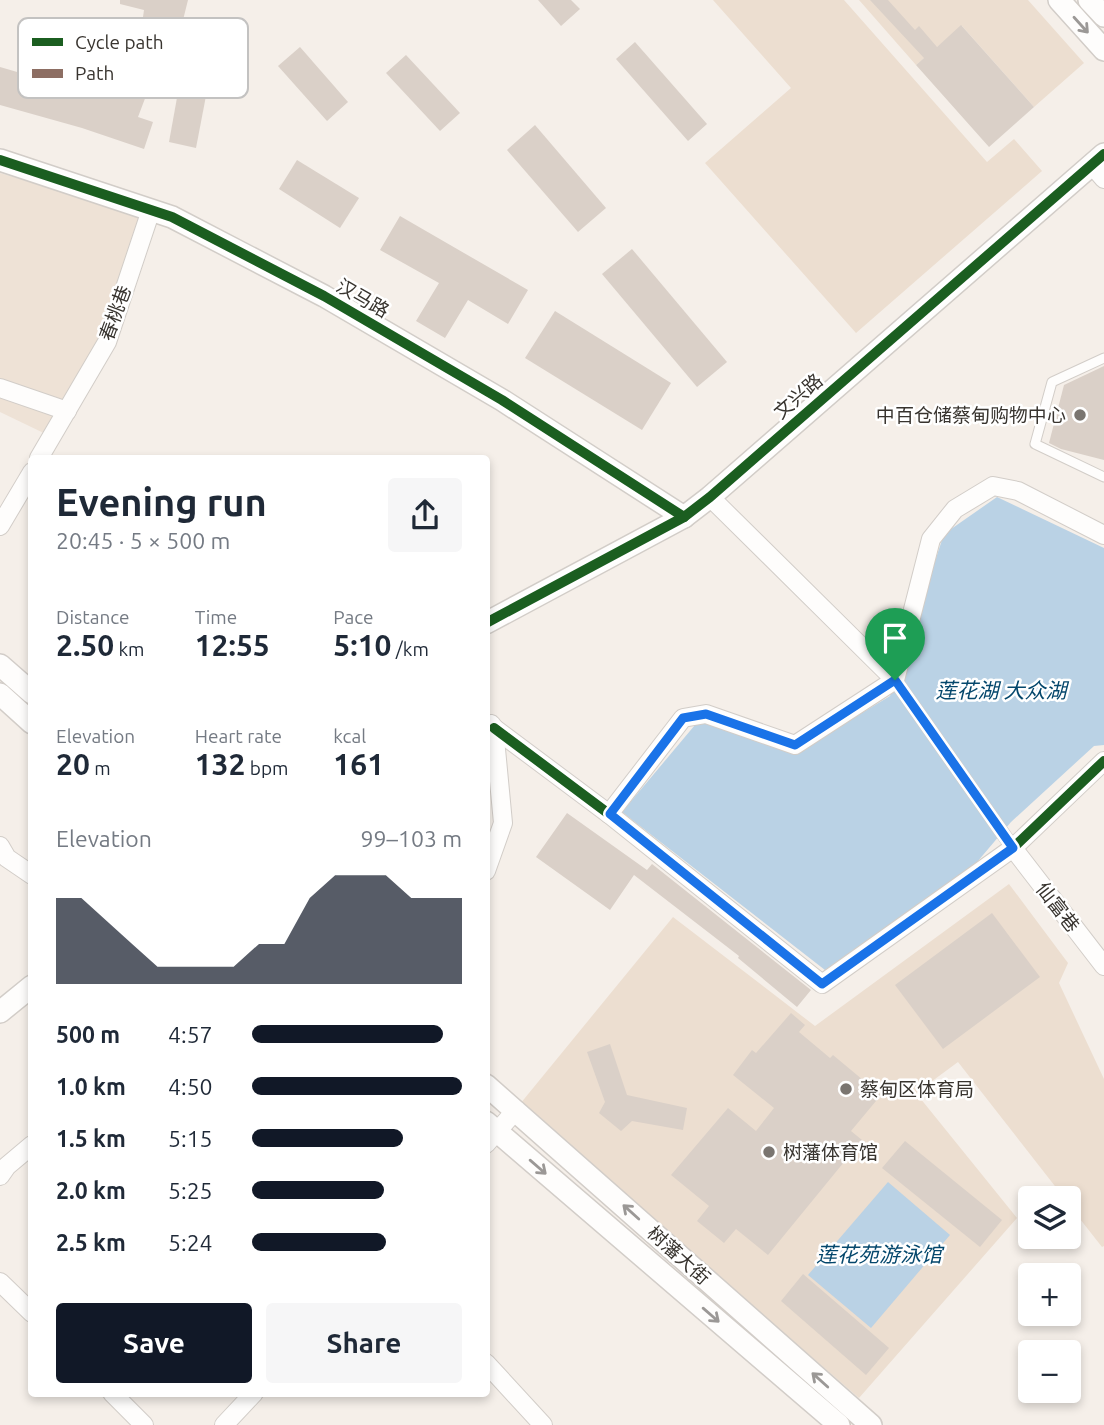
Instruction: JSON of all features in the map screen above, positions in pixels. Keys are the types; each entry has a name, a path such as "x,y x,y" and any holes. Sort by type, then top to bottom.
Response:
{"street":[{"path":"1059,0 1104,51"},
{"path":"1089,0 1104,16"},
{"name":"汉马路","path":"0,160 172,217 324,296 502,400 684,517"},
{"name":"文兴路","path":"490,620 684,517 1100,166"},
{"name":"春桃巷","path":"41,455 107,342 152,210"},
{"path":"0,388 67,411"},
{"path":"0,526 28,479"},
{"path":"610,814 683,718 706,714 795,745 895,680 931,538 955,509 993,486 1018,491 1104,535"},
{"path":"710,497 895,680 1013,848"},
{"path":"0,665 28,690"},
{"path":"0,694 28,719"},
{"path":"490,723 610,814 822,984 1013,848 1104,761"},
{"path":"490,723 503,823 490,860"},
{"path":"0,846 7,858 28,872"},
{"name":"仙富巷","path":"1013,848 1104,967"},
{"path":"0,1012 28,989"},
{"name":"树藩大街","path":"490,1088 871,1425"},
{"path":"490,1133 516,1110"},
{"name":"树藩大街","path":"490,1133 839,1425"},
{"path":"0,1176 6,1166 28,1148"},
{"path":"0,1282 28,1309"},
{"path":"490,1367 543,1425"},
{"path":"116,1397 144,1425"},
{"path":"224,1425 250,1397"}],"lane":[{"path":"1104,358 1052,382 1035,444 1104,477"}],"shaded area":[{"path":"713,0 844,0 987,162 1014,139 1042,171 856,333 705,163 791,88"},
{"path":"859,0 1028,0 1084,63 1034,107 962,26 916,65"},
{"path":"0,173 148,218 107,342 52,437 0,412"},
{"name":"树藩体育馆","path":"1009,884 1068,963 1059,983 1104,1079 1102,1247 1081,1220 1081,1186 1055,1186 958,1062 916,1093 1017,1218 859,1398 520,1104 673,917 815,1026"}],"water":[{"name":"莲花湖 大众湖","path":"997,497 1104,548 1104,745 1094,746 1011,822 972,868 825,970 622,812 700,719 799,751 890,696 944,534"},
{"name":"莲花苑游泳馆","path":"888,1182 950,1235 871,1328 808,1275"}],"building":[{"path":"120,0 188,0 184,18 147,18 143,17 144,10 120,4"},
{"path":"538,0 571,0 580,9 561,26"},
{"path":"870,0 888,0 915,30 919,26 937,47 961,25 1034,107 989,147 916,65 924,58"},
{"path":"635,42 707,124 688,141 616,59"},
{"path":"300,47 348,102 327,121 278,66"},
{"path":"406,55 460,113 440,131 386,73"},
{"path":"0,67 18,72 18,98 145,98 138,117 153,122 144,149 0,105"},
{"path":"177,98 206,98 196,148 169,142"},
{"path":"535,125 606,208 578,232 507,150"},
{"path":"297,160 359,198 340,228 279,189"},
{"path":"400,216 528,290 508,324 468,300 445,338 416,321 439,283 380,250"},
{"path":"632,249 727,362 697,387 602,274"},
{"path":"555,311 671,383 642,430 525,358"},
{"name":"中百仓储蔡甸购物中心","path":"1104,366 1104,460 1061,449 1049,443 1064,385"},
{"path":"567,813 647,870 652,864 811,990 797,1007 738,958 739,956 634,875 610,910 536,857"},
{"path":"992,913 1040,977 943,1049 895,985"},
{"path":"791,1013 805,1025 799,1032 830,1058 833,1055 881,1095 851,1131 862,1140 768,1255 736,1229 724,1243 697,1221 709,1206 671,1175 728,1108 756,1131 774,1108 733,1075 752,1050 756,1053"},
{"path":"610,1044 627,1095 687,1108 683,1130 632,1121 621,1131 599,1113 605,1102 587,1052"},
{"path":"905,1141 1002,1220 980,1247 882,1168"},
{"path":"803,1274 889,1348 866,1375 781,1301"}],"marked path":[{"path":"895,680 1013,848"}],"cycle path":[{"path":"490,621 684,517 1104,154"},
{"path":"0,160 172,217 324,296 502,400 684,517"},
{"path":"494,728 609,814 822,984 1013,848 1104,761"}],"place":[{"name":"中百仓储蔡甸购物中心","path":"1080,415"},
{"name":"蔡甸区体育局","path":"846,1089"},
{"name":"树藩体育馆","path":"769,1152"}],"route":[{"path":"895,680 1013,848 822,984 610,814 683,718 706,714 795,745 895,680"}]}
